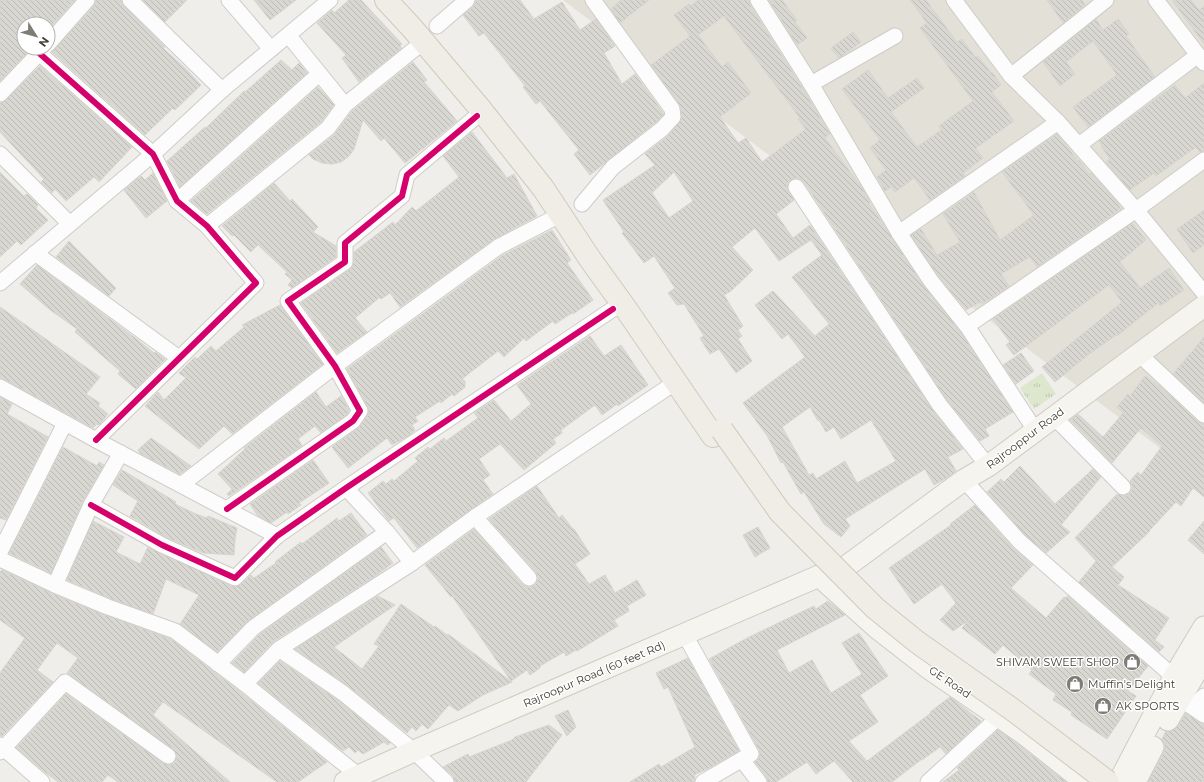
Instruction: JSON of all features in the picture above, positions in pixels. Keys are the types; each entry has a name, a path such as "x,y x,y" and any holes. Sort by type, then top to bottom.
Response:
{"main road":[{"path":"386,0 412,28 478,106 543,188 590,259 717,433"},
{"path":"400,0 500,119 553,188 717,433 767,514 819,568 869,608 913,647 1073,759 1116,780"},
{"name":"Rajrooppur Road","path":"844,568 964,480 988,466 1204,306"},
{"name":"GE Road","path":"844,568 934,646 1116,780"},
{"name":"Rajroopur Road (60 feet Rd)","path":"352,779 819,576 844,568"},
{"name":"GE Road","path":"819,576 877,628 927,667 1000,716 1085,782"},
{"path":"1116,780 1204,627"},
{"path":"1116,780 1192,707 1204,658"}],"street":[{"path":"56,35 87,0"},
{"path":"130,0 222,90"},
{"path":"229,0 271,49"},
{"path":"0,283 152,154 222,90 289,36 330,0"},
{"path":"437,26 468,0"},
{"path":"582,204 613,168 662,129 673,117 672,109 593,0"},
{"path":"758,0 811,84 900,234 931,281 966,326 1035,430"},
{"path":"954,0 1012,76 1058,122 1136,210 1204,293"},
{"path":"1012,76 1106,0"},
{"path":"1078,145 1201,60 1156,0"},
{"path":"289,36 345,105"},
{"path":"811,84 894,36"},
{"path":"208,226 328,128 345,105 417,47"},
{"path":"0,94 36,56"},
{"path":"52,56 152,154 177,201 208,226 256,283 96,440"},
{"path":"177,201 319,74"},
{"path":"227,509 353,421 360,412 335,366 288,301 345,262 345,243 402,196 407,175 477,116"},
{"path":"900,234 1058,122"},
{"path":"0,154 69,223"},
{"path":"966,326 1136,210 1204,160"},
{"path":"796,187 939,404 988,466"},
{"path":"181,485 335,366 498,247 552,219"},
{"path":"35,253 180,358"},
{"path":"91,505 162,545 235,578 277,536 613,309"},
{"path":"1138,354 1204,415"},
{"path":"0,387 277,536"},
{"path":"245,684 279,649 412,562 475,517 667,388"},
{"path":"1054,417 1123,487"},
{"path":"0,552 65,423"},
{"path":"55,585 91,505 121,453"},
{"path":"964,480 1020,542 1174,677"},
{"path":"346,488 387,532 412,562"},
{"path":"475,517 529,578"},
{"path":"218,664 253,628 387,532"},
{"path":"0,559 55,585 108,607 175,631 245,684 352,779"},
{"path":"685,635 751,754 704,782"},
{"path":"279,649 343,693 414,751 446,782"},
{"path":"42,782 1,749 65,682 168,756"},
{"path":"1192,707 1204,696"},
{"path":"928,782 1000,716"},
{"path":"742,760 760,782"}],"shaded area":[{"path":"563,0 1204,0 1204,481 746,138"}],"green space":[{"path":"1042,373 1056,394 1034,409 1020,388"}],"building":[{"path":"0,0 75,0 56,21 56,16 16,16 16,56 24,56 0,81"},
{"path":"96,0 121,0 124,6 165,47 163,48 201,85 175,110 173,108 145,135 56,56 56,48 94,6"},
{"path":"143,0 187,0 165,22"},
{"path":"254,0 296,0 270,20"},
{"path":"349,0 361,0 402,44 400,46 402,48 359,82 342,58 346,55 317,23 332,10 334,13"},
{"path":"476,0 520,0 534,19 562,2 580,30 596,19 615,46 604,53 622,84 635,74 664,114 590,175 574,154 579,150 540,101 536,104 523,87 525,86 484,33 479,36 463,15 473,7"},
{"path":"621,0 649,0 620,23 611,9"},
{"path":"698,0 749,0 750,5 830,134 825,138 862,188 870,202 869,203 924,286 960,331 1013,412 985,429 989,436 980,441 946,399 804,182 796,178 791,180 788,183 787,188 794,200 776,214 793,238 810,225 932,409 963,449 948,457 956,471 945,479 934,485 925,469 845,519 850,526 841,537 824,524 804,492 801,494 783,462 781,463 768,437 743,403 805,357 788,334 782,339 755,305 773,291 815,336 829,324 792,277 822,255 811,240 779,261 755,228 732,247 753,270 731,291 724,295 743,326 738,330 742,336 738,339 752,361 736,373 719,349 710,354 700,338 704,336 684,304 677,305 668,293 675,288 654,256 644,263 622,233 624,232 603,200 655,165 645,154 668,136 681,120 681,108 679,104 651,65 690,36 674,15 689,4 690,6","holes":["724,16 800,118 798,119 806,129 762,162 746,138 738,143 720,117 751,93 728,62 722,67 698,35","674,172 693,201 669,218 652,193","810,407 826,432 834,427 841,439 871,420 896,461 857,483 845,461 816,479 813,473 809,475 782,427"]},
{"path":"769,0 782,0 797,20 795,22 807,38 797,45"},
{"path":"910,0 926,0 957,42 962,39 975,57 978,56 991,73 992,72 1001,85 992,92 1014,121 976,148 983,158 963,173 965,176 930,200 914,178 895,192 891,187 885,191 877,177 886,170 870,148 880,140 842,89 868,70 888,98 917,78 924,88 891,112 917,147 941,130 939,126 973,101 920,28 927,23"},
{"path":"1047,0 1082,0 1085,5 1063,23"},
{"path":"1172,0 1191,0 1199,10 1204,6 1204,44"},
{"path":"1096,19 1103,30 1118,19 1129,34 1126,36 1155,77 1088,127 1073,107 1117,75 1093,41 1066,62 1075,74 1060,86 1043,62"},
{"path":"853,32 861,42 839,58 831,48"},
{"path":"281,60 292,70 299,63 307,73 180,187 167,161 205,127 206,128 244,91 245,92"},
{"path":"413,62 427,80 424,82 457,121 405,163 384,138 381,141 363,120 354,149 349,156 341,162 332,164 322,163 313,159 309,155 334,135 352,111"},
{"path":"40,66 132,147 99,182 94,177 66,201 55,189 52,193 41,182 44,179 0,132 0,103 6,100"},
{"path":"1204,83 1204,151 1200,152 1196,147 1156,176 1154,173 1130,190 1106,162 1110,159 1099,141 1175,85 1185,98"},
{"path":"318,87 334,105 321,122 207,214 191,201"},
{"path":"472,132 507,178 514,174 537,216 493,240 400,307 390,293 381,299 380,297 355,318 367,332 337,353 301,303 350,269 354,262 354,252 393,222 395,225 412,207 416,211 459,177 443,156"},
{"path":"1057,134 1089,174 1091,173 1116,201 1121,209 1037,267 1030,257 1001,274 1009,286 982,304 980,302 966,310 938,276 911,235 921,229 937,255 960,242 943,214 974,192 1000,240 1034,215 1002,172"},
{"path":"0,172 24,196 27,194 38,205 36,208 48,220 21,245 17,241 0,257"},
{"path":"153,173 167,201 146,218 124,190 141,176 145,180"},
{"path":"274,183 290,201 292,199 318,227 313,232 336,246 336,257 292,288 288,285 292,280 285,274 287,272 258,245 251,252 234,235 232,236 222,226"},
{"path":"1204,210 1204,245 1193,253 1177,229"},
{"path":"1132,223 1146,240 1120,262 1140,288 1169,268 1184,290 1160,306 1158,303 1117,336 1116,335 1089,354 1055,382 1042,367 1122,302 1109,285 1014,355 1006,345 1010,342 993,319"},
{"path":"552,230 571,260 567,263 593,300 555,324 553,321 526,341 524,338 504,357 498,351 462,379 465,381 465,387 454,396 452,394 441,403 440,401 415,417 418,421 412,425 415,430 410,435 392,445 387,438 348,468 332,447 358,428 369,411 347,369 503,255"},
{"path":"69,241 116,288 109,296 56,257"},
{"path":"37,265 154,353 155,352 165,359 136,389 118,374 120,371 75,332 77,329 49,309 20,284"},
{"path":"280,305 323,364 232,434 224,426 199,449 145,406 158,392 164,400 186,378 179,373 195,357 197,359 211,346 216,351 244,327 242,325"},
{"path":"0,307 100,377 86,394 100,403 98,406 108,414 99,425 97,424 93,428 0,378"},
{"path":"590,336 604,356 621,345 648,385 618,406 617,404 602,415 595,405 561,430 562,433 553,439 556,443 524,470 500,444 479,459 490,475 483,480 493,494 417,548 394,518 389,521 368,493 383,481 386,484 392,479 394,481 418,461 415,458 428,447 430,449 444,438 446,441 478,418 474,413 494,400 511,421 531,404 517,385"},
{"path":"1204,337 1204,403 1173,374"},
{"path":"1021,353 1034,371 1016,384 1003,365"},
{"path":"1145,376 1162,388 1198,422 1204,424 1204,497 1193,488 1181,506 1176,502 1150,531 1112,567 1124,577 1118,585 1169,618 1155,640 1164,647 1159,652 1079,582 1096,561 1075,538 1117,494 1125,496 1130,493 1132,485 1130,481 1138,472 1141,475 1162,446 1141,428 1112,463 1070,420 1078,414 1103,437 1123,413 1117,407 1128,394 1130,396"},
{"path":"316,392 326,407 341,396 349,410 347,415 321,433 315,426 298,439 302,446 229,496 227,494 232,489 218,474 245,449 244,448"},
{"path":"0,397 12,404 7,414 48,437 6,520 0,518"},
{"path":"151,438 191,466 180,474 141,454 138,450"},
{"path":"63,447 97,466 99,462 104,465 83,501 51,573 9,553"},
{"path":"313,460 329,483 299,503 301,505 288,514 287,512 271,523 257,515 250,504"},
{"path":"1020,466 1055,504 1093,469 1101,477 1061,525 1070,532 1046,553 1026,536 987,492 1001,479 1004,482"},
{"path":"122,470 176,502 175,504 196,514 207,518 208,516 237,528 234,555 203,553 166,537 130,516 138,501 113,485"},
{"path":"537,486 559,518 562,515 574,529 590,554 575,564 589,584 605,575 615,593 637,580 646,595 627,606 629,611 614,620 618,626 577,651 576,650 566,656 564,652 540,666 540,668 530,675 527,670 511,681 452,596 451,597 425,565 474,529 522,584 527,587 535,585 538,580 536,572 489,519"},
{"path":"975,505 1013,548 1033,565 1011,588 1046,618 1064,597 1065,598 1068,596 1148,666 1128,691 1136,696 1107,739 1071,715 1072,712 1053,700 1056,694 1029,674 1032,670 1003,645 995,654 962,628 969,620 953,631 940,620 956,603 942,584 914,604 889,568 951,525 950,524"},
{"path":"351,513 367,535 248,621 217,652 180,624 199,595 166,579 153,614 111,599 67,580 93,521 124,537 116,552 140,564 148,547 236,587 251,575 254,578 276,563 275,562 301,542 302,544 337,518 339,521"},
{"path":"1204,521 1204,554 1188,540"},
{"path":"758,527 770,548 755,557 743,535"},
{"path":"381,547 393,563 274,641 244,672 232,663 259,635"},
{"path":"2,570 51,593 105,615 171,639 239,691 327,762 298,782 277,782 163,702 153,715 230,782 118,782 108,775 102,782 58,782 16,748 66,694 163,763 168,765 172,764 175,762 177,757 173,749 67,673 78,658 57,643 37,670 53,682 2,736 0,736 0,673 25,638 0,620 0,572"},
{"path":"378,596 395,605 334,647 362,669 379,646 374,644 401,604 434,627 435,626 447,635 448,634 512,682 483,695 458,711 449,705 428,729 422,724 416,731 412,727 407,733 348,686 295,649"},
{"path":"828,601 845,615 777,650 789,673 812,660 831,693 862,674 842,643 859,633 888,676 860,695 878,722 849,741 867,761 950,697 981,721 946,754 940,747 892,782 853,782 834,761 816,774 807,762 776,782 768,782 766,776 755,762 759,758 759,750 709,659 749,637 814,606 816,609"},
{"path":"688,658 739,751 694,775 694,782 630,782 659,764 661,767 695,747 668,687 664,689 656,673"},
{"path":"280,661 338,700 390,743 388,745 384,742 363,754 358,750 355,753 349,747 343,751 258,683"},
{"path":"568,710 576,727 567,736 555,716"},
{"path":"1186,713 1204,724 1204,782 1148,782 1164,752 1165,746 1162,739 1166,731 1174,730"},
{"path":"549,725 562,735 526,782 455,782 453,776 443,767 468,754 469,757 512,740 515,737"},
{"path":"998,730 1066,782 943,782 959,770 957,768"}],"cycle path":[{"path":"42,56 153,154 177,201 207,226 256,283 96,440"},
{"path":"227,509 353,421 360,411 335,366 288,301 345,262 345,243 402,196 407,175 477,116"},
{"path":"91,505 162,545 235,578 277,536 613,309"}],"place":[{"name":"SHIVAM SWEET SHOP","path":"1132,662"},
{"name":"Muffin's Delight","path":"1075,684"},
{"name":"AK SPORTS","path":"1103,706"}]}
